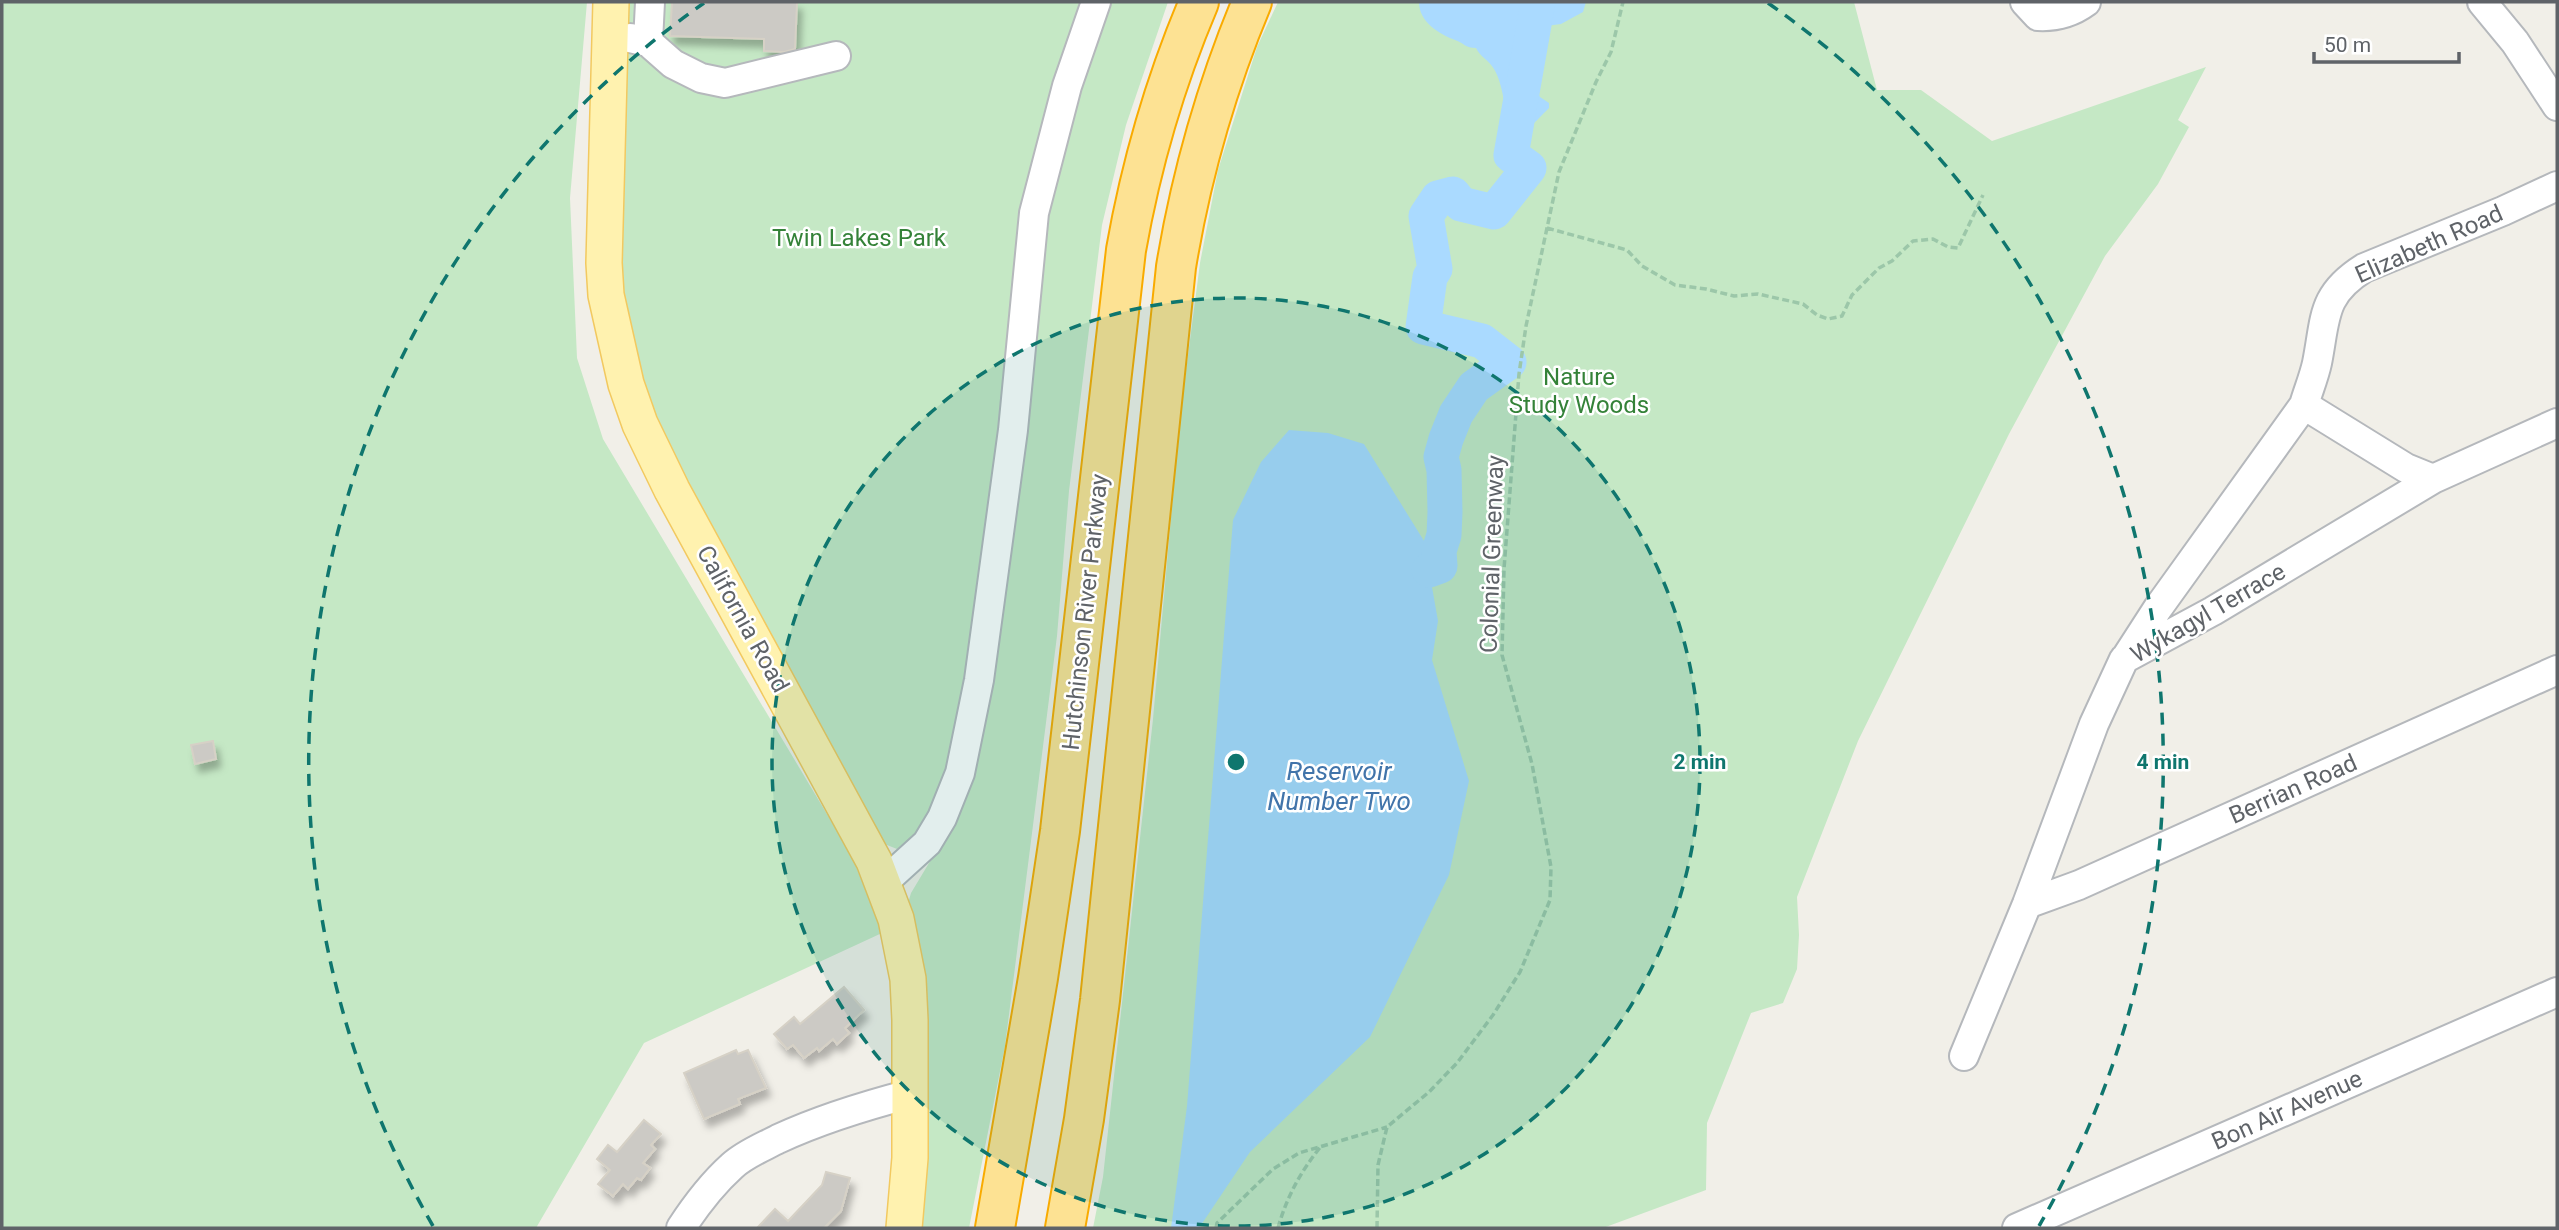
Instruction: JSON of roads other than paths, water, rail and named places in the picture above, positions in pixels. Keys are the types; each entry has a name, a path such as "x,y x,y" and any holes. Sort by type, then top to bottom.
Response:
{"highway":[{"name":"Hutchinson River Parkway","path":"995,1228 1060,831 1126,250 1137,191 1156,120 1199,2"},
{"path":"1065,1228 1084,1119 1100,1000 1176,267 1188,197 1206,130 1227,64 1252,2"}],"main road":[{"name":"California Road","path":"610,18 604,263 606,295 626,384 640,424 672,491 850,816 883,883 896,919 908,979 910,1094 908,1187 904,1228"}],"street":[{"path":"648,41 650,2"},
{"path":"883,883 927,843 942,818 960,773 979,680 1013,430 1034,213 1067,86 1096,2"},
{"path":"2025,2 2038,16 2049,16 2070,12 2086,2"},
{"path":"2482,2 2515,43 2557,106"},
{"path":"610,18 648,41 673,64 701,78 725,83 836,56"},
{"name":"Elizabeth Road","path":"2124,659 2304,405 2316,367 2326,313 2344,281 2364,268 2557,186"},
{"path":"2304,405 2406,467 2433,478"},
{"name":"Wykagyl Terrace","path":"1964,1056 2027,904 2094,724 2124,659 2213,611 2433,478 2557,423"},
{"name":"Berrian Road","path":"2027,904 2079,885 2557,670"},
{"name":"Bon Air Avenue","path":"2017,1228 2557,992"},
{"path":"681,1228 696,1204 734,1164 757,1150 810,1124 910,1094"}],"water":[{"path":"1419,2 1586,2 1583,12 1561,24 1546,26 1540,32 1537,62 1526,74 1540,97 1549,103 1549,108 1514,142 1509,136 1502,92 1492,66 1476,48 1467,46 1431,26 1422,16"},
{"name":"Reservoir Number Two","path":"1289,430 1328,433 1364,444 1429,549 1429,570 1438,621 1432,660 1469,781 1449,875 1370,1037 1250,1152 1199,1228 1171,1228 1187,1106 1233,520 1261,462"}],"waterway":[{"path":"1429,570 1440,566 1439,551 1444,535 1445,512 1441,457 1446,439 1456,414 1474,387 1509,362 1482,341 1423,327 1430,277 1435,269 1426,216 1438,198 1453,194 1461,204 1494,212 1529,168 1511,155 1538,2"}],"park label":[{"name":"Twin Lakes Park","path":"859,238"},
{"name":"Nature Study Woods","path":"1579,391"}]}
